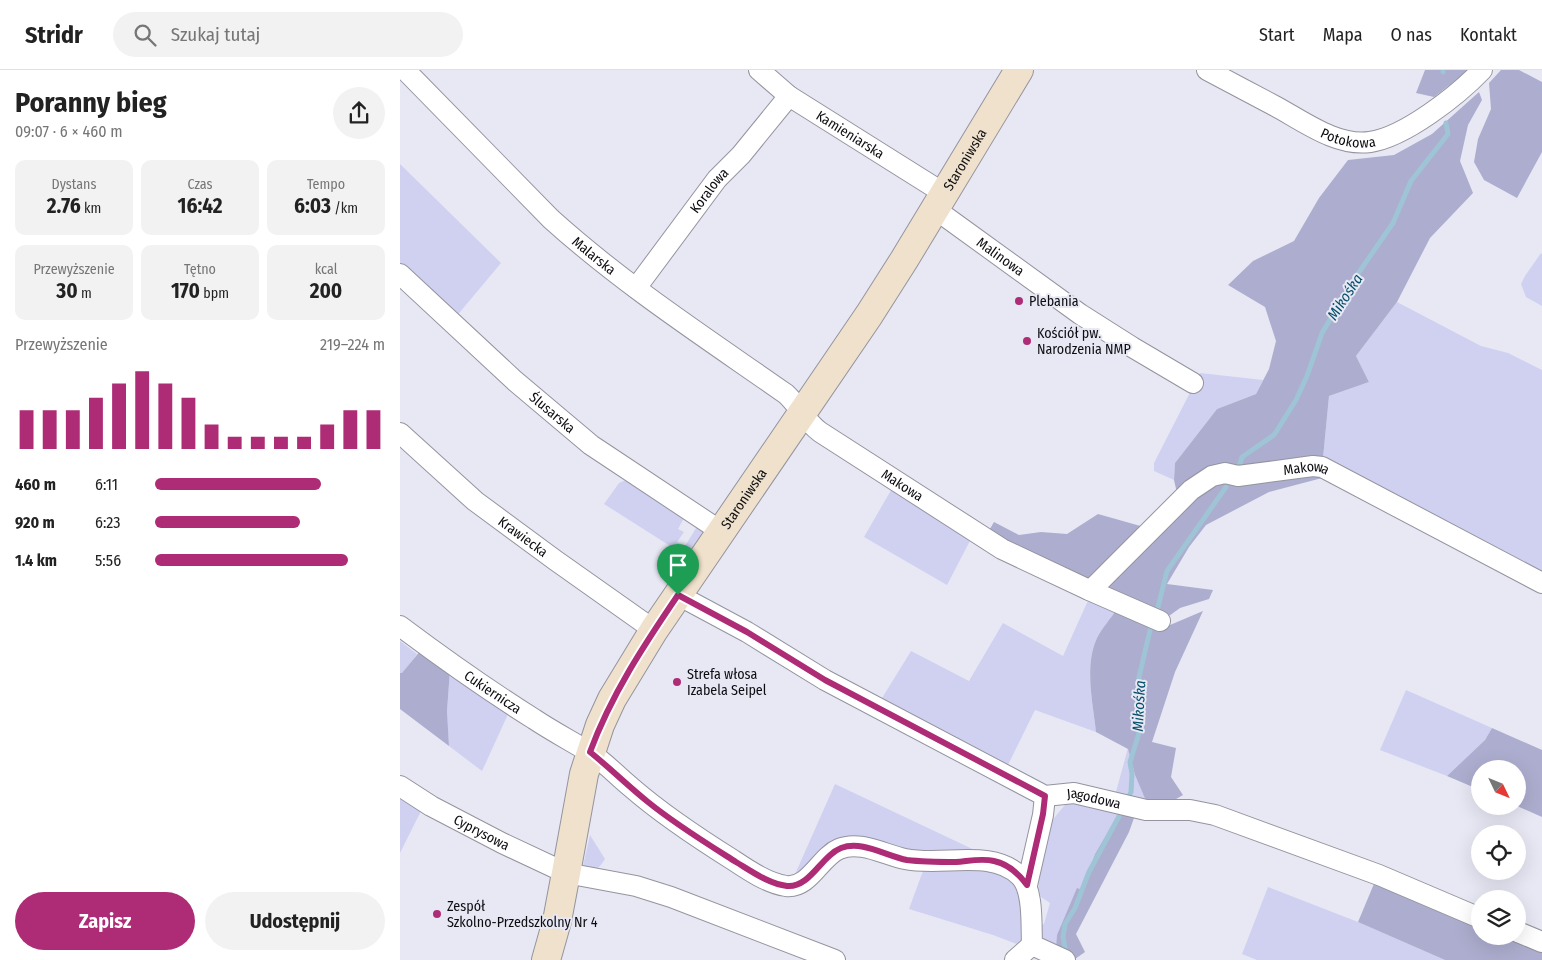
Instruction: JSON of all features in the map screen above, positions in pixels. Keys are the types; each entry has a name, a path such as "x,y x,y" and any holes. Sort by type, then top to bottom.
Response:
{"street":[{"name":"Malarska","path":"406,70 550,219 575,241 636,288 786,394 797,404 802,415"},
{"name":"Kamieniarska","path":"760,70 789,96 940,201"},
{"name":"Staroniwska","path":"546,960 566,873 584,774 590,752 612,699 654,630 802,415 879,299 1018,70"},
{"name":"Potokowa","path":"1207,70 1324,132 1346,141 1369,143 1391,137 1412,125 1466,85 1482,70"},
{"name":"Koralowa","path":"636,288 717,179 741,156 789,96"},
{"name":"Malinowa","path":"940,201 1080,314 1193,383"},
{"name":"Ślusarska","path":"400,274 515,381 591,445 722,532"},
{"name":"Makowa","path":"802,415 820,432 1002,549 1152,617"},
{"name":"Krawiecka","path":"400,433 476,501 654,630"},
{"name":"Makowa","path":"1089,590 1192,490 1212,476 1225,473 1238,476 1312,466 1322,467 1542,583"},
{"name":"Jagodowa","path":"678,595 747,632 825,680 1045,796 1074,793 1146,810 1190,810 1215,815 1378,875 1471,914"},
{"name":"Cukiernicza","path":"400,626 534,720 590,752 650,803 718,850 773,883 787,886 798,885 828,856 840,848 861,846 905,860 930,862 995,861 1009,867 1027,885"},
{"name":"Cyprysowa","path":"400,786 432,806 502,843 566,873 636,886 671,897 835,960"},
{"path":"1032,945 1027,885 1043,814 1045,796"},
{"path":"1526,935 1542,942"},
{"path":"1032,945 1060,958"},
{"path":"1015,960 1032,945"}],"shaded area":[{"path":"1425,70 1469,70 1434,97 1416,93"},
{"path":"1501,70 1519,70 1542,82 1542,152 1517,198 1484,180 1474,162 1478,139 1491,109 1489,83"},
{"path":"1479,92 1482,100 1468,125 1460,161 1473,193 1430,238 1397,302 1356,356 1369,382 1329,396 1323,458 1280,466 1220,466 1177,493 1174,480 1175,463 1217,409 1256,394 1269,369 1276,341 1265,307 1228,285 1253,261 1294,241 1319,198 1348,160 1394,155 1432,134"},
{"path":"400,164 501,263 455,318 400,263"},
{"path":"1541,253 1542,306 1526,297 1521,284"},
{"path":"1397,302 1481,346 1508,353 1542,370 1542,577 1323,458 1329,396 1369,382 1356,356"},
{"path":"1200,373 1263,380 1256,394 1217,409 1175,463 1174,480 1154,471 1154,463"},
{"path":"1311,470 1322,478 1269,492 1206,525 1189,547 1167,584 1213,590 1209,599 1180,608 1169,616 1095,589 1218,479"},
{"path":"628,479 684,518 678,529 684,532 677,542 685,546 698,525 705,531 686,556 604,504 619,483"},
{"path":"894,485 973,535 947,585 864,537"},
{"path":"1098,514 1144,527 1092,582 987,534 994,522 1019,535 1041,532 1067,534"},
{"path":"1090,596 1117,609 1097,638 1091,660 1090,685 1096,732 1035,710 1006,769 879,703 911,651 969,681 1003,623 1063,656"},
{"path":"1117,609 1163,628 1203,611 1175,672 1152,742 1176,748 1171,777 1183,795 1171,802 1146,801 1135,775 1128,749 1096,732 1090,672 1091,660 1097,638"},
{"path":"400,641 417,654 402,674 400,673"},
{"path":"421,650 450,670 447,711 449,746 400,709 400,673"},
{"path":"450,670 509,712 482,771 449,746 447,711"},
{"path":"1406,690 1492,728 1485,740 1447,776 1380,750"},
{"path":"1492,728 1542,750 1542,817 1526,810 1526,760 1471,760 1471,786 1447,776 1485,740"},
{"path":"1128,748 1135,775 1146,801 1114,799"},
{"path":"835,784 983,854 911,855 850,838 792,881"},
{"path":"400,791 423,807 400,853"},
{"path":"1069,800 1119,813 1095,854 1081,890 1077,889 1056,950 1039,936 1036,927 1044,924 1050,903 1038,895 1039,874 1050,823"},
{"path":"1119,813 1134,818 1129,832 1076,934 1085,952 1075,959 1056,950 1057,935 1077,888 1082,890 1095,854"},
{"path":"590,835 605,859 600,866 590,871 582,870"},
{"path":"996,866 1014,876 1022,901 1021,922 1023,936 1019,945 909,909 924,868"},
{"path":"1376,879 1471,919 1471,945 1526,945 1526,942 1542,949 1542,960 1445,960 1358,922"},
{"path":"1268,887 1358,922 1445,960 1257,960 1242,954"}],"waterway":[{"name":"Mikośka","path":"1239,467 1242,457 1274,435 1296,400 1307,376 1322,333 1355,278 1393,223 1411,181 1448,134 1446,123"},
{"name":"Mikośka","path":"1156,615 1167,571 1226,487"},
{"name":"Mikośka","path":"1126,802 1131,792 1132,774 1130,762 1140,730 1139,677 1152,622"},
{"name":"Mikośka","path":"1066,954 1063,937 1065,924 1075,908 1089,872 1123,809"}],"place":[{"name":"Plebania","path":"1019,301"},
{"name":"Kościół pw. Narodzenia NMP","path":"1027,341"},
{"name":"Strefa włosa Izabela Seipel","path":"677,682"},
{"name":"Zespół Szkolno-Przedszkolny Nr 4","path":"437,914"}],"route":[{"path":"678,595 747,632 825,680 1045,796 1043,814 1027,885 1009,867 995,861 930,862 905,860 861,846 840,848 828,856 798,885 787,886 773,883 718,850 650,803 629,786 590,752 612,699 654,630 678,595"}]}
